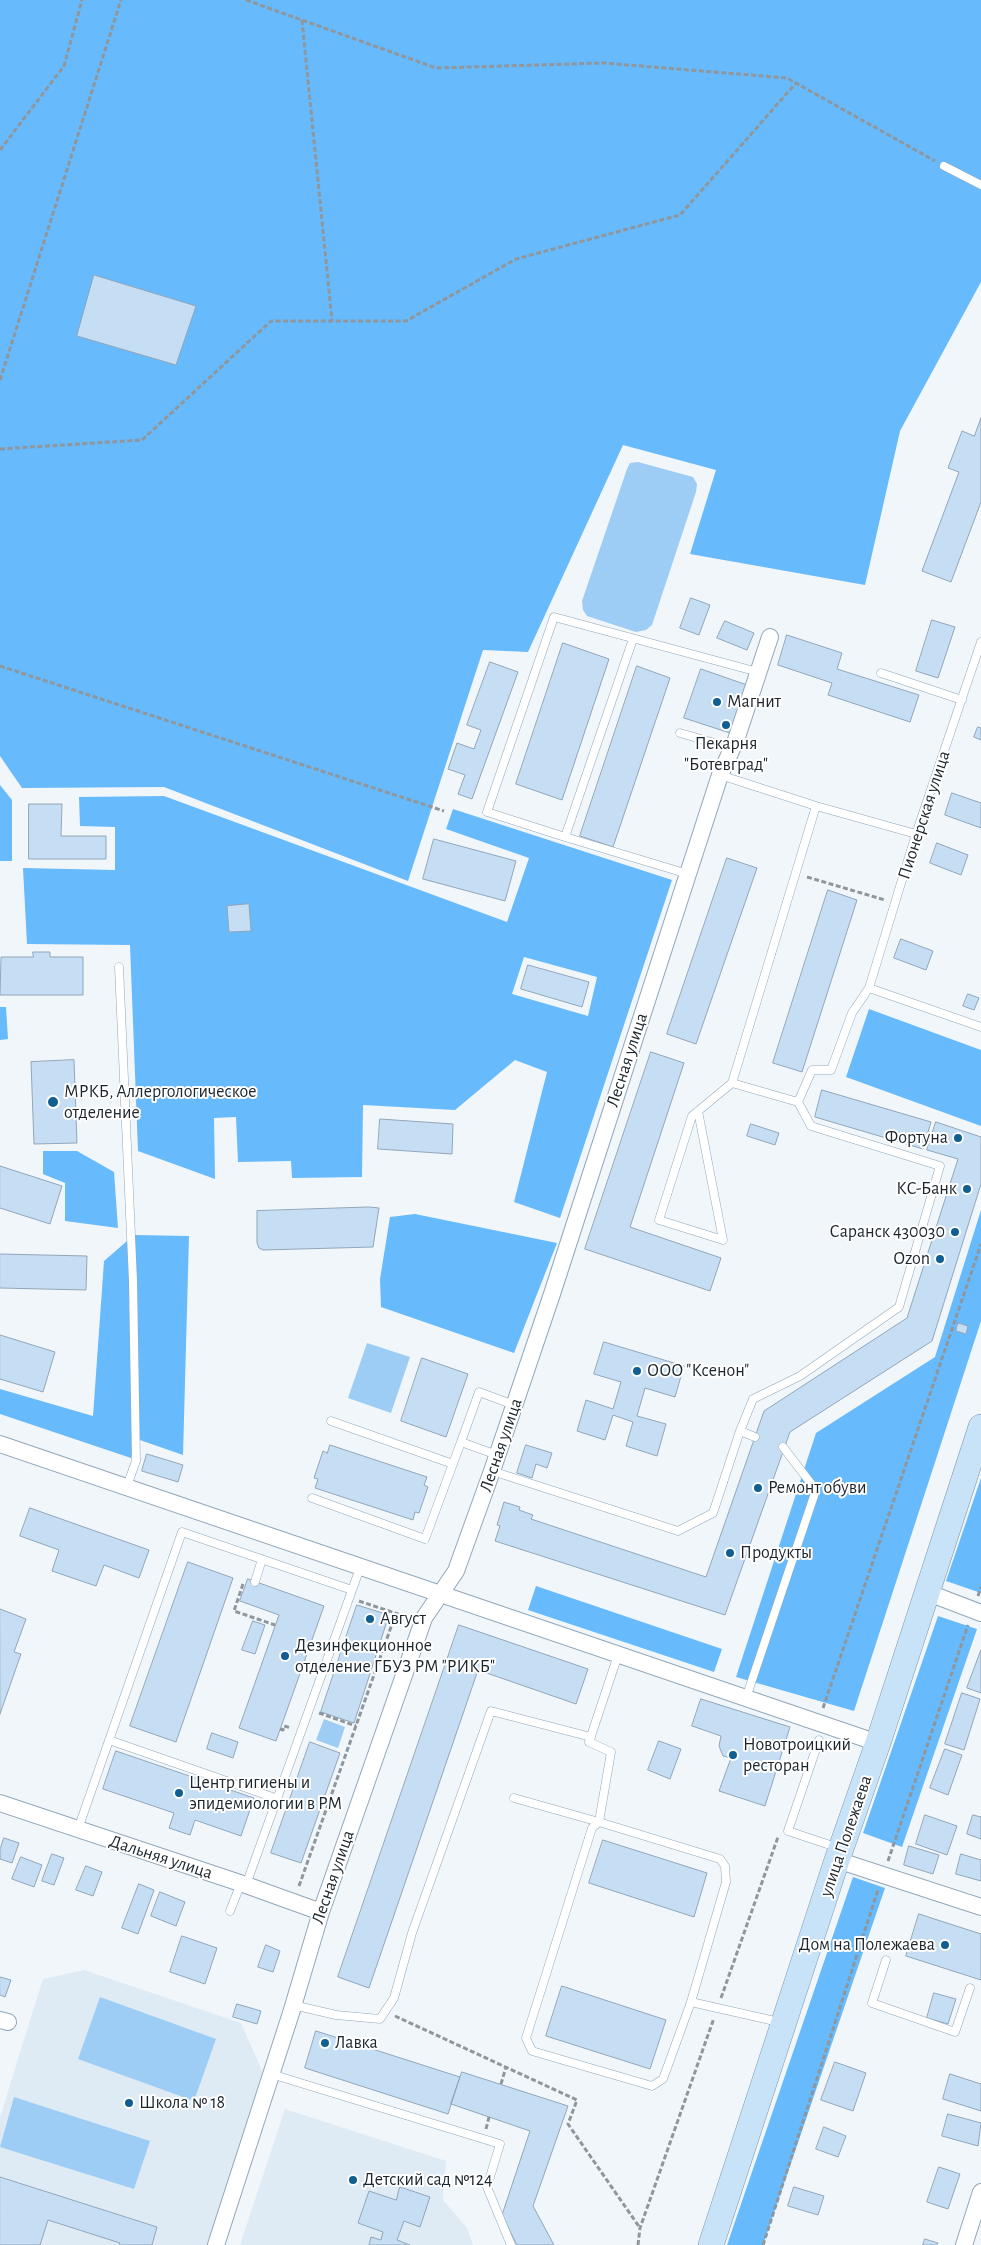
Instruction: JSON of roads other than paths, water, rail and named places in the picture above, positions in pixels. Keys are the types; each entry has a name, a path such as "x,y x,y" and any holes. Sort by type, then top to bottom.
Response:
{"main road":[{"name":"улица Полежаева","path":"711,2245 981,1427"}],"street":[{"name":"Лесная улица","path":"216,2245 321,1912 424,1618 438,1594 456,1571 495,1463 552,1294 720,775 732,748 770,638"},
{"path":"0,1444 878,1743"},
{"path":"926,1592 977,1611"},
{"name":"Дальняя улица","path":"0,1803 244,1884 321,1912"},
{"path":"839,1854 883,1875 981,1907"},
{"path":"964,2245 981,2192"}],"lane":[{"path":"944,166 981,185"},
{"path":"688,874 487,812 554,617 758,672"},
{"path":"565,837 633,638"},
{"name":"Пионерская улица","path":"798,1102 812,1070 831,1070 852,1013 869,988 916,834 981,642"},
{"path":"881,673 962,700"},
{"path":"680,733 732,748"},
{"path":"720,775 816,806 916,834"},
{"path":"698,1111 723,1240 659,1220 692,1116 698,1111 732,1083 816,806"},
{"path":"119,967 133,1281 136,1461 127,1486"},
{"path":"869,988 981,1027"},
{"path":"461,1442 495,1463 678,1531 714,1513 740,1431 753,1399 800,1376 899,1307 940,1166 810,1126 798,1102 732,1083"},
{"path":"312,1498 425,1540 479,1392 514,1405"},
{"path":"331,1421 453,1464"},
{"path":"740,1431 755,1437"},
{"path":"746,1698 816,1490 783,1447"},
{"path":"78,1829 182,1532 262,1559 351,1594"},
{"path":"256,1580 262,1559"},
{"path":"230,1911 244,1884 278,1799 360,1568"},
{"path":"590,1739 618,1655"},
{"path":"293,2005 336,2015 380,2019 394,1998 412,1933 491,1711 590,1739 612,1752 599,1822 592,1828 526,2038 532,2050 652,2086 663,2079 691,2002 726,1882 725,1866 720,1859 599,1822 514,1798"},
{"path":"109,1740 278,1799"},
{"path":"819,1740 788,1831 839,1854"},
{"path":"886,1960 872,2003 955,2032 970,1988"},
{"path":"691,2002 784,2023"},
{"path":"271,2074 500,2144 487,2187 511,2245"}],"place":[{"name":"Магнит","path":"717,702"},
{"name":"Пекарня \"Ботевград\"","path":"726,725"},
{"name":"МРКБ, Аллергологическое отделение","path":"53,1102"},
{"name":"Фортуна","path":"958,1138"},
{"name":"КС-Банк","path":"967,1189"},
{"name":"Саранск 430030","path":"955,1232"},
{"name":"Ozon","path":"940,1259"},
{"name":"ООО \"Ксенон\"","path":"637,1371"},
{"name":"Ремонт обуви","path":"758,1488"},
{"name":"Продукты","path":"730,1553"},
{"name":"Август","path":"370,1619"},
{"name":"Дезинфекционное отделение ГБУЗ РМ \"РИКБ\"","path":"285,1656"},
{"name":"Новотроицкий ресторан","path":"733,1755"},
{"name":"Центр гигиены и эпидемиологии в РМ","path":"179,1793"},
{"name":"Дом на Полежаева","path":"945,1945"},
{"name":"Лавка","path":"325,2043"},
{"name":"Школа № 18","path":"129,2103"},
{"name":"Детский сад №124","path":"353,2180"}]}
